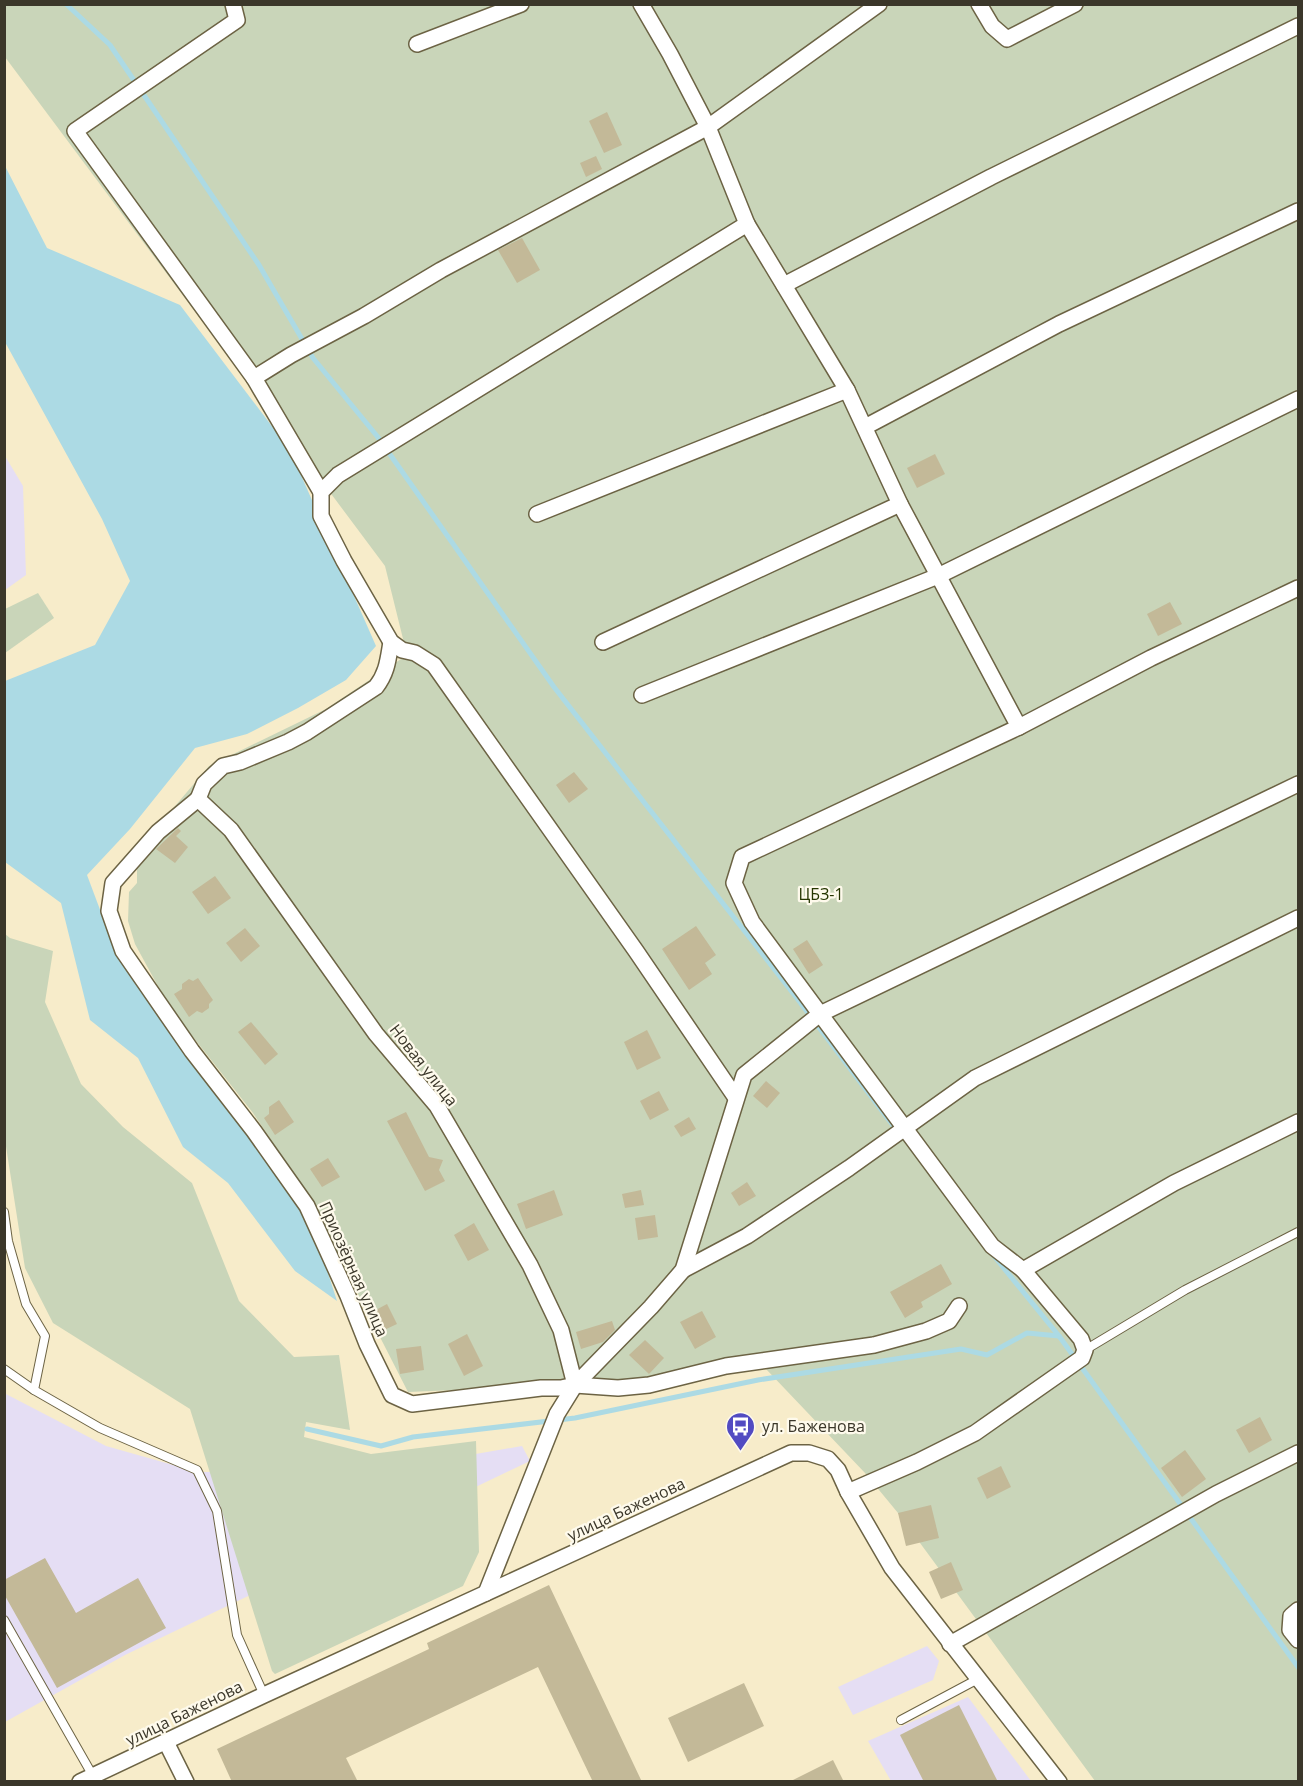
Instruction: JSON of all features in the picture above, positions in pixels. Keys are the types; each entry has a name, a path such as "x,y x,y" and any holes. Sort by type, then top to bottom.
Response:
{"street":[{"path":"233,4 237,20 75,131 254,378 321,492 321,516 344,561 392,642 402,650 415,653 434,665 636,951 736,1098"},
{"path":"417,44 521,4"},
{"path":"641,4 708,127 747,224 847,390 900,504 1018,727"},
{"path":"254,378 441,270 708,127 879,4"},
{"path":"979,4 992,27 1007,39 1075,4"},
{"path":"784,285 991,177 1299,26"},
{"path":"866,427 1059,324 1299,212"},
{"path":"321,492 338,475 747,224"},
{"path":"537,514 847,390"},
{"path":"642,695 938,576 1299,399"},
{"path":"603,642 900,504"},
{"path":"848,1492 917,1462 975,1432 1082,1358 1085,1350 1081,1339 1023,1269 992,1246 752,922 734,883 742,857 1018,727 1151,658 1299,588"},
{"path":"198,799 204,784 223,766 249,759 297,737 376,687 384,677 389,663 392,642"},
{"path":"683,1270 744,1076 820,1014 1299,784"},
{"name":"Новая улица","path":"198,799 231,830 376,1034 437,1106 530,1264 561,1330 575,1384"},
{"name":"Приозёрная улица","path":"198,799 158,832 113,883 109,910 123,951 192,1051 254,1131 307,1206 367,1344 392,1395 412,1404 541,1388 561,1388 575,1384 618,1388 649,1385 726,1366 874,1345 926,1331 949,1321 959,1306"},
{"path":"486,1593 557,1414 575,1384 651,1307 683,1270 747,1236 849,1168 975,1077 1299,918"},
{"path":"1023,1269 1174,1183 1299,1122"},
{"name":"улица Баженова","path":"87,1779 264,1695 791,1453 809,1453 828,1459 838,1470 848,1492 892,1568 1059,1782"},
{"path":"950,1644 1216,1494 1299,1453"},
{"path":"1299,1611 1291,1616 1290,1630 1299,1640"},
{"path":"166,1742 186,1782"}],"lane":[{"path":"4,1212 8,1241 26,1304 45,1336 34,1390"},
{"path":"1085,1350 1185,1290 1299,1232"},
{"path":"4,1369 34,1390 100,1428 197,1470 217,1511 237,1635 264,1695"},
{"path":"4,1620 87,1779"},
{"path":"901,1720 978,1679"}],"shaded area":[{"path":"5,456 23,486 26,575 5,590"},
{"path":"4,1393 106,1446 198,1472 378,1471 522,1446 530,1461 125,1655 5,1722"},
{"path":"927,1646 939,1661 933,1680 853,1715 838,1687"},
{"path":"968,1697 1031,1781 891,1781 868,1741"}],"green space":[{"name":"ЦБЗ-1","path":"5,4 1298,5 1298,1781 1095,1781 898,1513 865,1473 766,1369 575,1385 408,1392 306,1192 253,1113 189,1032 160,990 135,944 128,921 129,892 137,883 137,851 209,766 326,709 407,655 385,566 5,57"},
{"path":"38,593 54,618 5,653 5,609"},
{"path":"5,934 10,938 53,951 45,1002 81,1084 123,1127 192,1183 239,1301 294,1357 339,1355 350,1430 306,1422 304,1437 371,1454 476,1441 479,1552 463,1586 275,1674 272,1671 190,1409 53,1323 25,1268 5,1140"}],"water":[{"path":"4,164 47,248 180,305 290,450 376,646 346,680 298,708 247,734 195,748 130,829 87,875 111,939 192,1063 310,1217 337,1301 295,1271 228,1183 183,1147 138,1058 90,1020 61,903 5,862 5,681 95,645 130,581 102,519 5,342"}],"building":[{"path":"607,112 622,145 604,153 589,121"},
{"path":"596,156 602,169 586,177 580,163"},
{"path":"522,238 540,270 517,283 498,250"},
{"path":"935,454 945,474 917,488 907,468"},
{"path":"1170,602 1182,624 1158,636 1147,614"},
{"path":"574,772 588,789 569,803 556,785"},
{"path":"178,828 181,831 176,836 188,847 175,863 156,849"},
{"path":"215,876 231,898 208,914 192,892"},
{"path":"696,926 716,955 705,963 712,974 689,990 662,949"},
{"path":"245,928 260,946 241,962 226,943"},
{"path":"807,940 823,965 809,974 793,949"},
{"path":"198,978 213,1000 209,1008 202,1013 197,1011 189,1017 174,994 182,989 182,984 189,979 193,981"},
{"path":"251,1022 278,1054 265,1065 238,1032"},
{"path":"647,1030 661,1058 637,1070 624,1042"},
{"path":"766,1081 780,1093 767,1108 753,1096"},
{"path":"659,1091 669,1110 650,1120 640,1101"},
{"path":"279,1100 294,1122 275,1135 264,1118 269,1114 269,1107"},
{"path":"406,1112 429,1157 443,1160 439,1170 445,1181 425,1191 387,1121"},
{"path":"689,1117 696,1129 681,1137 674,1126"},
{"path":"328,1158 340,1177 322,1187 310,1169"},
{"path":"747,1182 756,1196 739,1206 731,1193"},
{"path":"554,1190 563,1215 526,1229 517,1204"},
{"path":"641,1190 644,1205 625,1208 622,1194"},
{"path":"655,1215 658,1237 638,1240 635,1218"},
{"path":"474,1223 489,1250 468,1261 454,1235"},
{"path":"941,1264 952,1284 921,1302 923,1307 905,1318 890,1292"},
{"path":"387,1304 397,1324 382,1331 372,1312"},
{"path":"702,1311 716,1337 695,1349 680,1322"},
{"path":"612,1321 615,1330 603,1342 581,1349 576,1332"},
{"path":"467,1334 483,1366 464,1376 448,1344"},
{"path":"645,1340 664,1358 649,1374 629,1355"},
{"path":"421,1346 424,1370 400,1374 396,1349"},
{"path":"1260,1417 1272,1440 1249,1453 1236,1430"},
{"path":"1185,1450 1206,1479 1182,1497 1161,1468"},
{"path":"1001,1466 1011,1487 987,1499 977,1478"},
{"path":"931,1505 939,1538 906,1546 898,1513"},
{"path":"45,1558 76,1613 138,1578 166,1628 57,1688 4,1594 4,1580"},
{"path":"951,1562 963,1590 941,1599 929,1572"},
{"path":"549,1585 642,1782 593,1782 538,1667 346,1758 358,1782 232,1782 217,1749 429,1649 427,1643"},
{"path":"744,1683 764,1726 688,1762 668,1718"},
{"path":"959,1705 998,1782 924,1782 900,1735"},
{"path":"833,1760 844,1782 789,1782"}],"waterway":[{"path":"66,4 110,45 259,265 313,358 377,436 554,687 796,997 898,1132"},
{"path":"994,1256 1059,1336 1298,1667"},
{"path":"307,1429 381,1446 413,1437 575,1418 758,1380 961,1349 987,1355 1027,1333 1059,1336"}],"place":[{"name":"ул. Баженова","path":"741,1452"}]}
